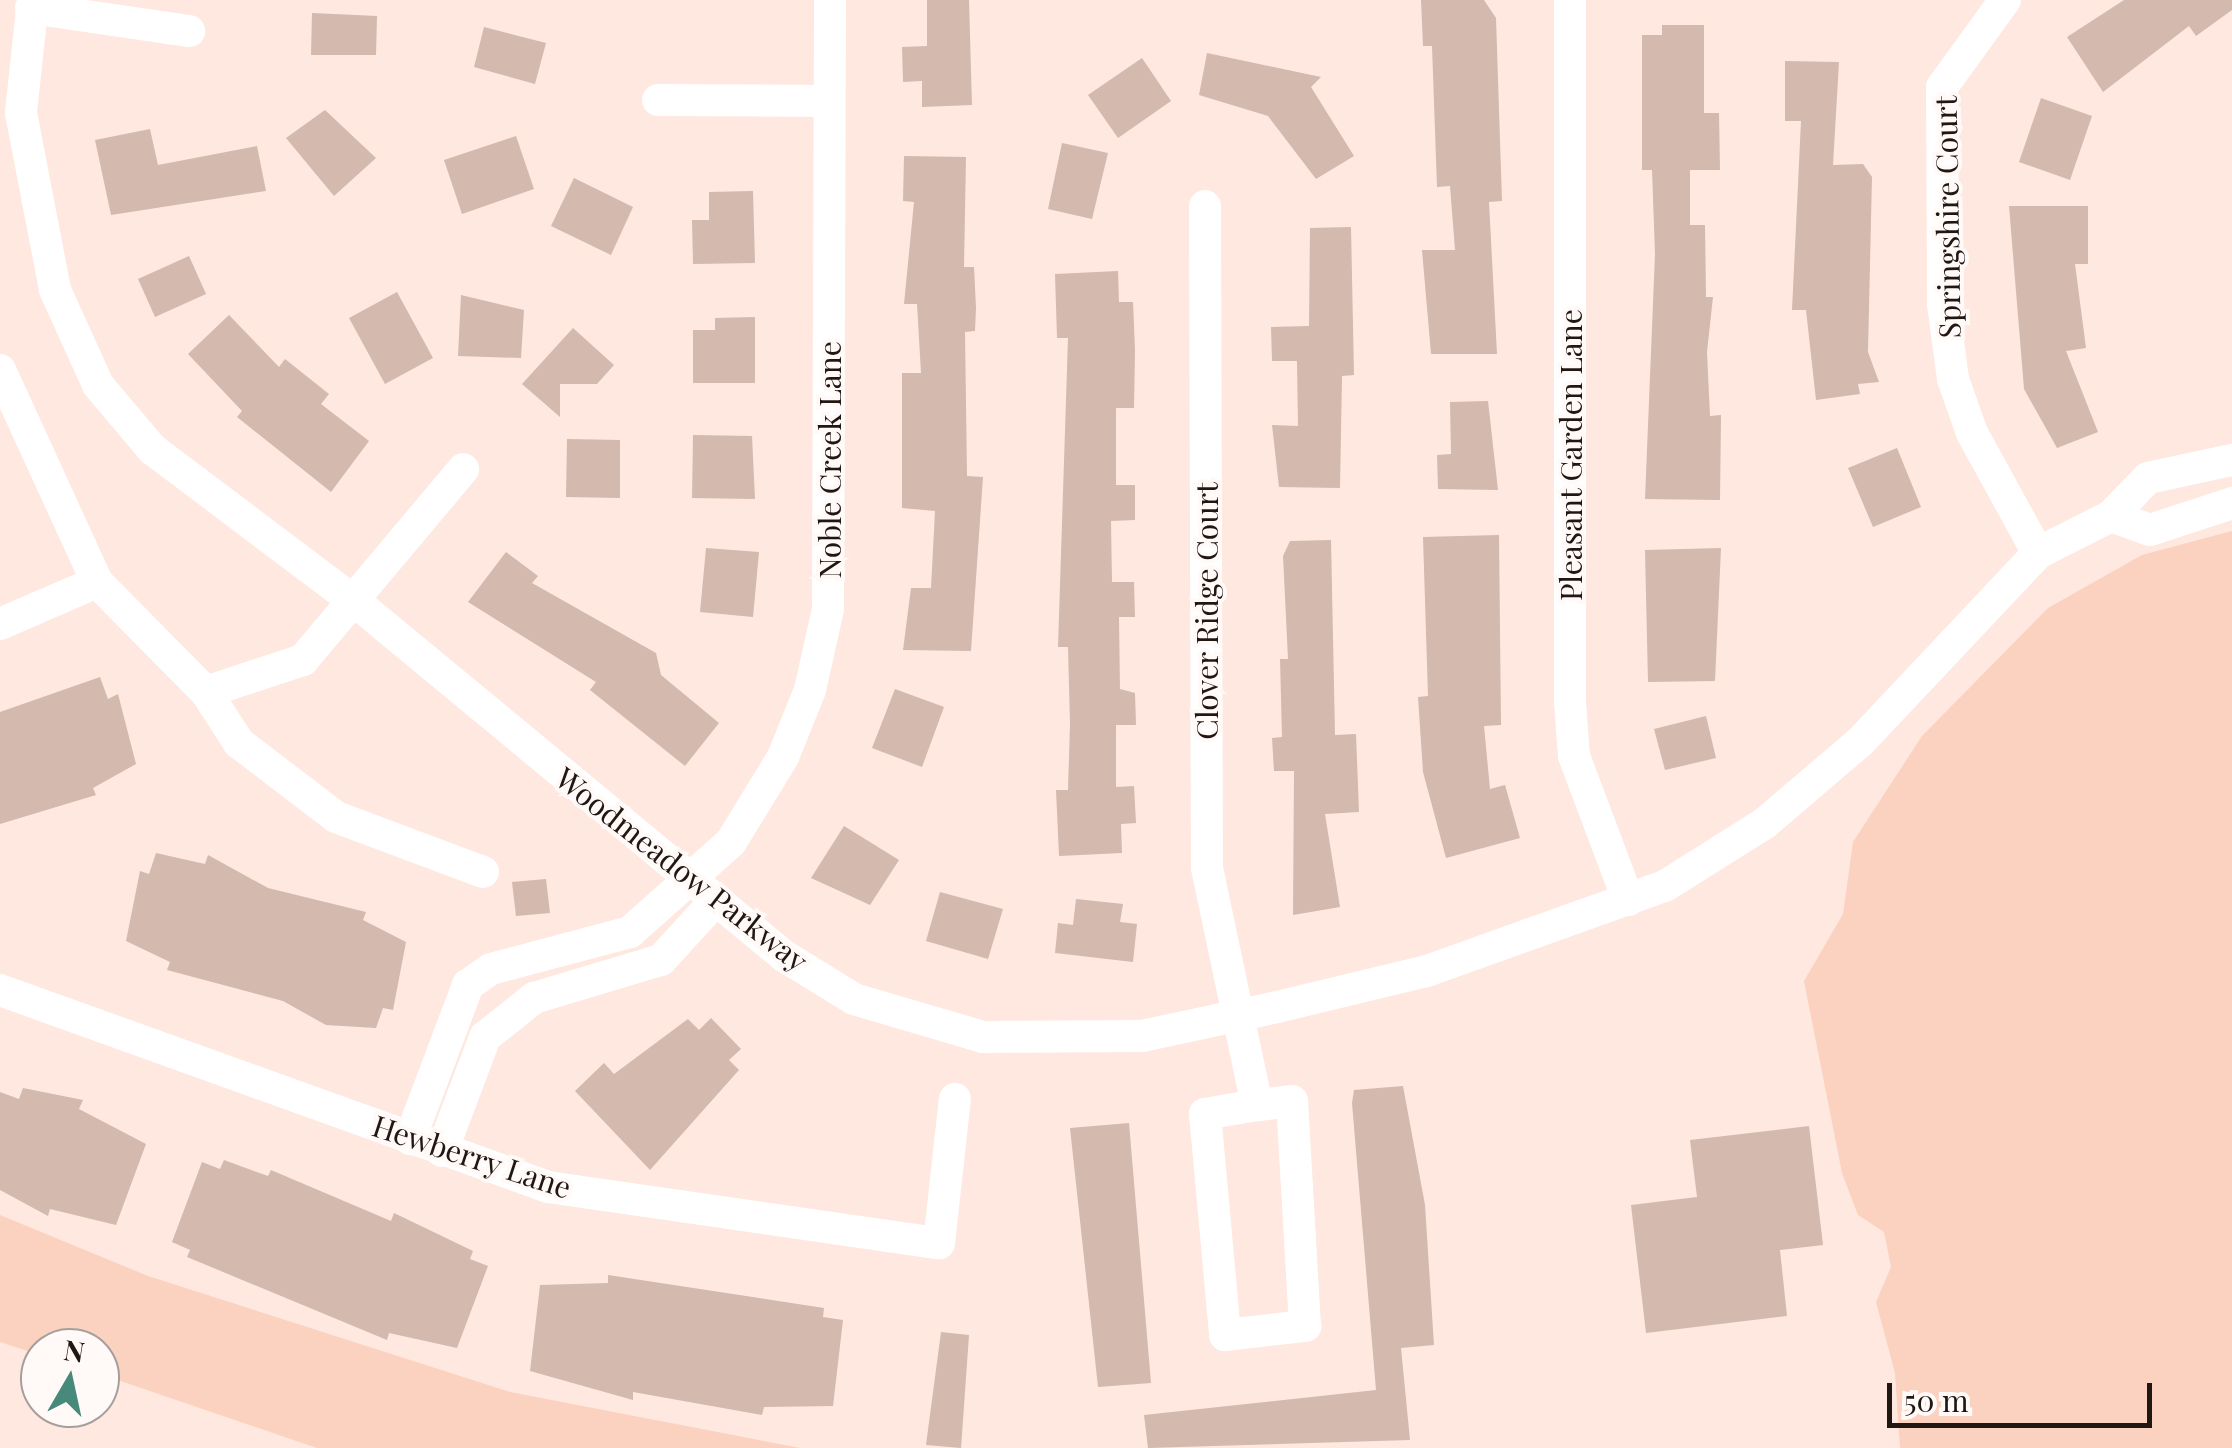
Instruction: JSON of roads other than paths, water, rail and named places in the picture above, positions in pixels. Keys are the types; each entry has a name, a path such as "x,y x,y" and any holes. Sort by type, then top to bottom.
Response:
{"street":[{"name":"Noble Creek Lane","path":"410,1138 468,985 491,969 630,932 731,842 784,757 828,609 830,0"},
{"name":"Pleasant Garden Lane","path":"1570,0 1570,702 1574,756 1628,900"},
{"name":"Springshire Court","path":"2005,0 1942,87 1943,304 1953,379 1972,432 2038,552"},
{"path":"32,4 189,31"},
{"name":"Woodmeadow Parkway","path":"32,4 21,113 32,205 55,290 98,385 152,449 358,604 715,901 854,999 983,1036 1142,1036 1427,971 1628,900 1764,823 1846,754 2038,552 2110,516 2148,478 2232,460"},
{"path":"658,100 829,101"},
{"name":"Clover Ridge Court","path":"1204,206 1207,868 1241,1012 1256,1106"},
{"path":"0,370 97,582 206,692 239,743 336,817 483,872"},
{"path":"206,692 303,660 358,604 463,468"},
{"path":"2110,516 2150,530 2232,503"},
{"path":"0,624 97,582"},
{"path":"442,1151 486,1038 534,998 661,960 715,901"},
{"name":"Hewberry Lane","path":"0,990 548,1187 940,1243 955,1099"},
{"path":"1292,1102 1305,1326 1224,1336 1205,1114 1256,1106 1292,1102"}]}
